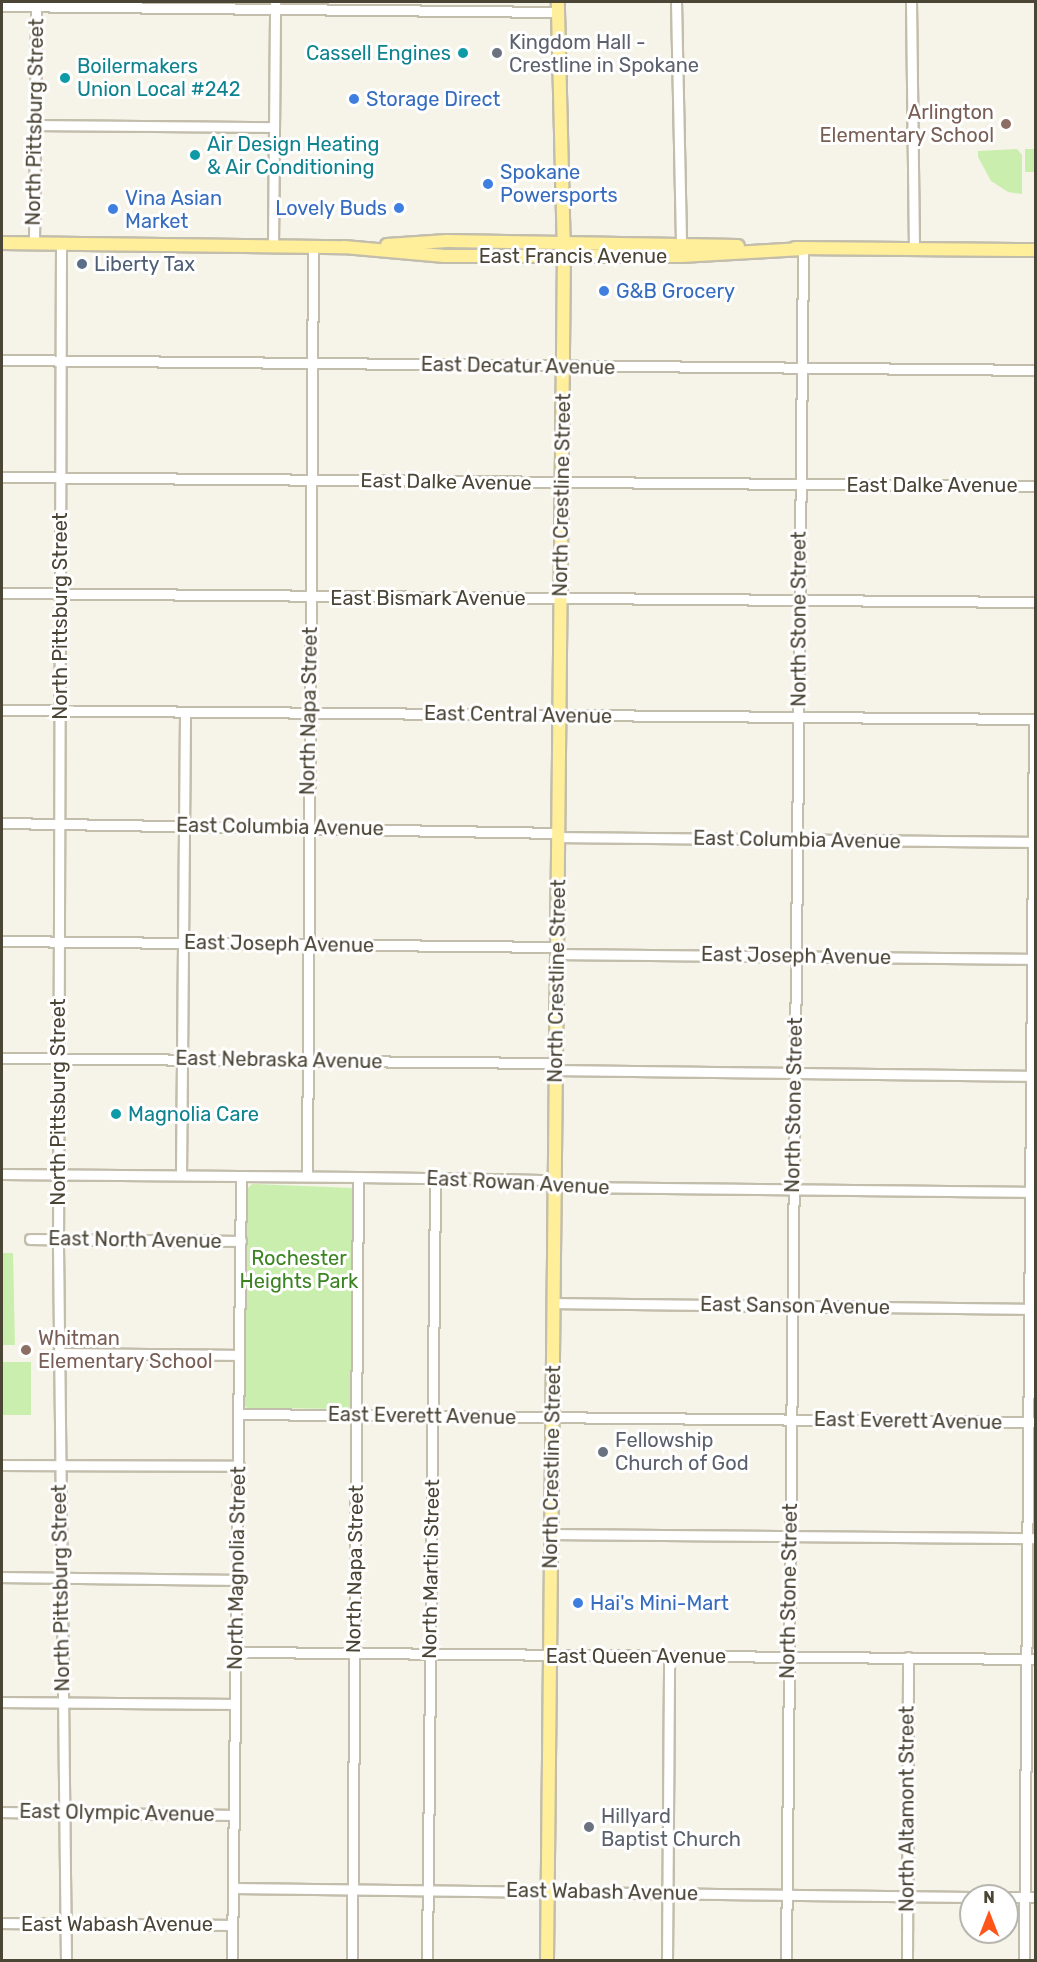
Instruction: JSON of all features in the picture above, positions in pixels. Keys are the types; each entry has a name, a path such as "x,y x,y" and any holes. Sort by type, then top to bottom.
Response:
{"main road":[{"name":"North Crestline Street","path":"547,1960 564,256 558,7"},
{"name":"East Francis Avenue","path":"2,243 344,247 445,241 681,244 803,249 1035,250"},
{"name":"East Francis Avenue","path":"344,247 445,256 681,256 803,249"}],"street":[{"path":"676,2 681,244"},
{"path":"911,2 914,250"},
{"path":"2,6 36,4 558,7"},
{"name":"North Pittsburg Street","path":"34,243 36,4"},
{"path":"273,246 275,5"},
{"path":"35,125 274,127"},
{"name":"North Pittsburg Street","path":"61,244 57,1058 59,1466 66,1960"},
{"name":"North Napa Street","path":"307,1176 313,247"},
{"name":"North Stone Street","path":"786,1960 803,249"},
{"name":"East Decatur Avenue","path":"2,360 1035,370"},
{"name":"East Dalke Avenue","path":"2,477 1035,486"},
{"name":"East Bismark Avenue","path":"2,593 1035,602"},
{"name":"East Central Avenue","path":"2,710 1035,719"},
{"path":"181,1175 185,712"},
{"path":"1024,1960 1031,1659 1035,719"},
{"name":"East Columbia Avenue","path":"2,823 308,826 558,835 1035,842"},
{"name":"East Joseph Avenue","path":"2,940 1034,959"},
{"name":"East Nebraska Avenue","path":"2,1058 306,1061 1034,1076"},
{"name":"East Rowan Avenue","path":"2,1174 435,1178 555,1184 569,1187 1033,1192"},
{"name":"North Magnolia Street","path":"232,1960 241,1176"},
{"name":"North Napa Street","path":"352,1960 358,1177"},
{"name":"North Martin Street","path":"427,1960 435,1178"},
{"name":"East North Avenue","path":"30,1239 241,1241"},
{"name":"East Sanson Avenue","path":"554,1303 1033,1309"},
{"path":"58,1353 239,1355"},
{"name":"East Everett Avenue","path":"240,1414 1032,1422"},
{"path":"2,1465 239,1466"},
{"path":"551,1534 1032,1538"},
{"path":"2,1577 237,1580"},
{"name":"East Queen Avenue","path":"237,1652 908,1656 1031,1659"},
{"path":"668,1960 669,1656"},
{"name":"North Altamont Street","path":"907,1960 908,1656"},
{"path":"2,1702 234,1704"},
{"name":"East Olympic Avenue","path":"2,1812 233,1815"},
{"name":"East Wabash Avenue","path":"233,1888 959,1897"},
{"path":"1019,1897 1035,1897"},
{"name":"East Wabash Avenue","path":"2,1923 232,1925"}],"green space":[{"path":"1017,149 1022,155 1022,194 1008,192 991,181 978,157 978,151"},
{"path":"1025,149 1035,149 1035,172 1025,172"},
{"name":"Rochester Heights Park","path":"252,1184 354,1188 352,1409 247,1408 243,1404 246,1190"},
{"path":"2,1253 13,1253 15,1345 2,1345"},
{"path":"2,1362 31,1362 31,1415 2,1415"}],"place":[{"name":"Cassell Engines","path":"463,53"},
{"name":"Kingdom Hall - Crestline in Spokane","path":"497,53"},
{"name":"Boilermakers Union Local #242","path":"65,78"},
{"name":"Storage Direct","path":"354,99"},
{"name":"Arlington Elementary School","path":"1006,124"},
{"name":"Air Design Heating & Air Conditioning","path":"195,155"},
{"name":"Spokane Powersports","path":"488,184"},
{"name":"Lovely Buds","path":"399,208"},
{"name":"Vina Asian Market","path":"113,209"},
{"name":"Liberty Tax","path":"82,264"},
{"name":"G&B Grocery","path":"604,291"},
{"name":"Magnolia Care","path":"116,1114"},
{"name":"Whitman Elementary School","path":"26,1350"},
{"name":"Fellowship Church of God","path":"603,1452"},
{"name":"Hai's Mini-Mart","path":"578,1603"},
{"name":"Hillyard Baptist Church","path":"589,1827"}]}
